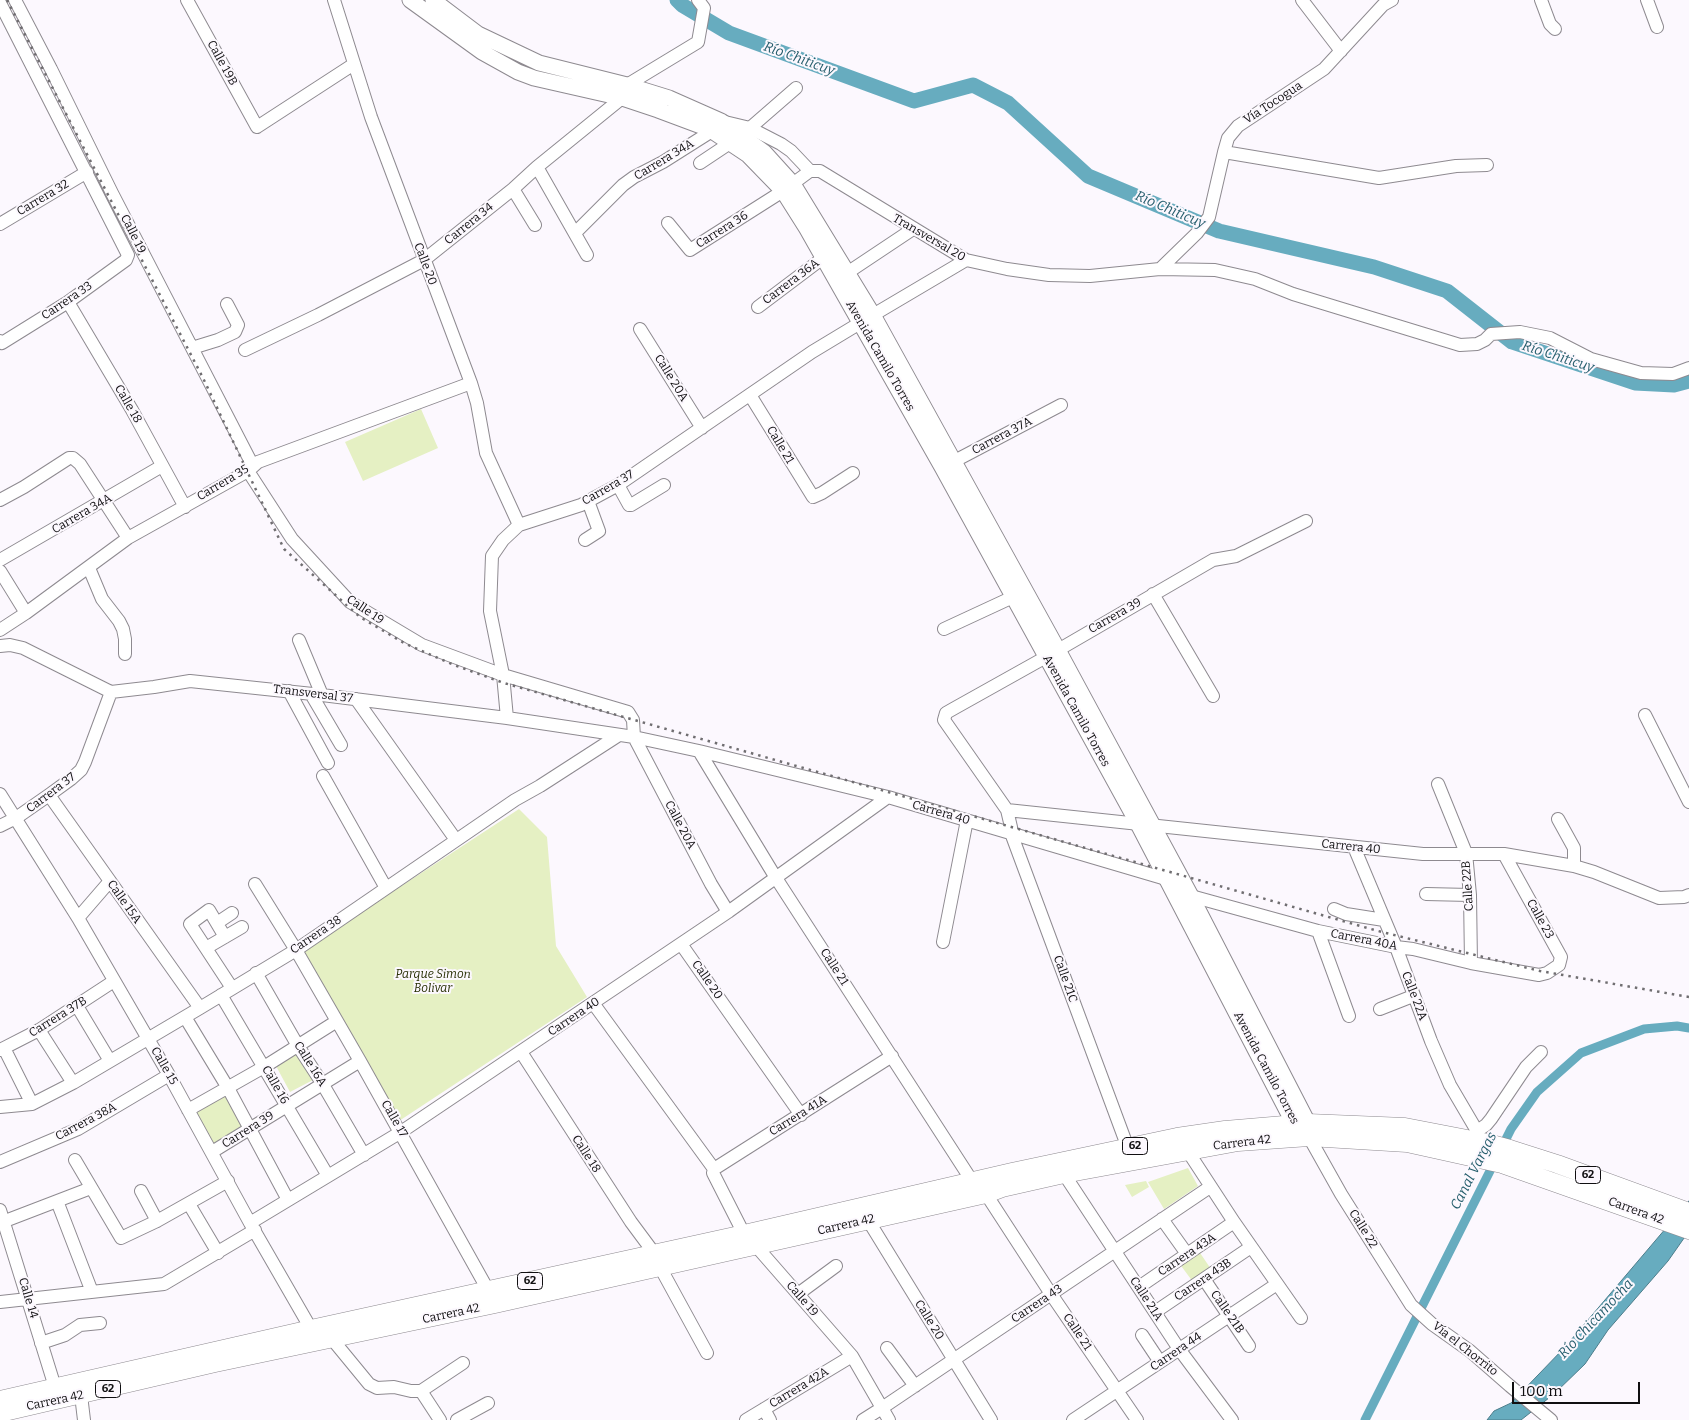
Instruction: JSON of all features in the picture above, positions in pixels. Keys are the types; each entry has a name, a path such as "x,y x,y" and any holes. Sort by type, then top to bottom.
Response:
{"highway":[{"name":"Carrera 42","path":"8,1411 81,1396 321,1337 488,1290 657,1260 750,1240 868,1220 986,1194 1002,1188 1064,1174 1304,1128"},
{"name":"Carrera 42","path":"750,1240 972,1181 1177,1137 1225,1130 1304,1128 1407,1143 1481,1143 1506,1156 1654,1218 1689,1230"},
{"name":"Carrera 42","path":"1506,1156 1557,1164 1689,1212"},
{"name":"Carrera 42","path":"8,1411 54,1387 491,1306 657,1260"}],"main road":[{"name":"Avenida Camilo Torres","path":"410,0 482,52 518,72 534,78 624,92"},
{"name":"Avenida Camilo Torres","path":"433,0 478,34 539,63 624,92 658,110 716,126 764,152 847,273 867,319 1146,825 1304,1128"},
{"name":"Avenida Camilo Torres","path":"716,126 730,143 788,187 823,258 867,319"},
{"name":"Avenida Camilo Torres","path":"948,464 1013,597 1052,653"},
{"name":"Avenida Camilo Torres","path":"1146,825 1166,879 1184,898"}],"street":[{"name":"Calle 19","path":"15,0 192,348 250,468 292,539 350,602 422,645 503,675"},
{"name":"Calle 19B","path":"187,0 257,127 354,64"},
{"name":"Calle 20","path":"334,0 371,117 471,384 477,403 486,453 519,525"},
{"path":"1302,0 1341,51"},
{"name":"Vía Tocogua","path":"1160,270 1197,233 1209,217 1228,138 1238,126 1324,69 1383,5 1392,0"},
{"path":"1540,0 1550,24 1555,29"},
{"path":"1647,0 1657,27"},
{"name":"Calle 19","path":"0,3 128,255"},
{"name":"Carrera 34","path":"245,350 318,315 424,260 478,217 515,193 537,168 624,92 698,42 701,28 701,4"},
{"path":"750,128 796,88"},
{"name":"Transversal 20","path":"716,126 750,128 791,151 810,171 820,171 966,260 1007,269 1050,275 1090,276 1160,270"},
{"name":"Carrera 34A","path":"575,233 634,177 663,162 716,126"},
{"path":"700,162 730,143"},
{"path":"1224,152 1379,178 1456,166 1487,165"},
{"path":"537,168 587,256"},
{"path":"788,187 810,171"},
{"name":"Carrera 32","path":"0,224 87,172"},
{"name":"Carrera 36","path":"668,223 690,250 788,187"},
{"path":"515,193 534,225"},
{"path":"847,273 913,229"},
{"name":"Carrera 33","path":"1,342 68,302 126,260 128,255"},
{"name":"Carrera 36A","path":"758,307 823,258"},
{"name":"Carrera 37","path":"507,718 503,675 490,611 492,556 503,540 519,525 581,505 618,485 812,352 966,260"},
{"path":"1160,270 1216,270 1228,272 1460,345 1477,344 1491,334 1520,332 1550,338 1591,359 1641,374 1673,374 1689,368"},
{"name":"Calle 18","path":"68,302 132,410 185,506"},
{"path":"192,348 218,340 235,332 238,325 227,304"},
{"name":"Calle 20A","path":"640,329 702,428"},
{"name":"Carrera 35","path":"0,630 26,614 128,538 258,462 471,384"},
{"name":"Calle 21","path":"750,395 813,497 853,473"},
{"name":"Carrera 37A","path":"948,464 1061,405"},
{"path":"0,500 69,458 73,458 80,464 128,538"},
{"name":"Carrera 34A","path":"0,560 162,466"},
{"path":"618,485 629,505 664,485"},
{"path":"585,540 599,532 588,501"},
{"name":"Carrera 39","path":"1007,810 950,731 944,720 946,713 1213,560 1236,556 1306,521"},
{"path":"89,568 102,598 119,621 123,630 125,654"},
{"path":"0,571 26,614"},
{"path":"1153,594 1213,696"},
{"path":"944,629 1013,597"},
{"path":"299,640 317,694 341,745"},
{"path":"0,646 10,645 23,648 111,692"},
{"path":"503,675 628,712 633,720 634,737"},
{"name":"Transversal 37","path":"111,692 190,681 317,694 507,718 634,737"},
{"path":"289,691 328,763"},
{"name":"Carrera 37","path":"0,826 16,818 81,770 111,692"},
{"path":"356,699 456,840"},
{"path":"1645,715 1689,802"},
{"name":"Carrera 38","path":"0,1107 32,1104 200,1008 296,950 515,800 619,735"},
{"name":"Calle 20A","path":"634,737 711,884 728,912"},
{"name":"Carrera 40","path":"634,737 888,797 1166,879"},
{"name":"Calle 21","path":"699,751 776,878 972,1181"},
{"path":"323,776 386,888"},
{"name":"Calle 22B","path":"1438,784 1466,853 1470,895 1471,963"},
{"name":"Calle 15","path":"0,794 78,918 169,1075 253,1226 321,1337"},
{"name":"Calle 15A","path":"49,795 200,1008"},
{"name":"Carrera 40","path":"0,1302 164,1284 218,1253 288,1200 401,1132 521,1052 728,912 888,797"},
{"name":"Carrera 40","path":"1007,810 1354,848 1423,854 1504,854 1574,866 1660,898 1689,895"},
{"name":"Calle 21C","path":"1007,810 1011,833 1128,1148"},
{"path":"1558,819 1574,848 1574,866"},
{"path":"943,942 967,820"},
{"name":"Calle 22A","path":"1354,848 1396,947 1431,1041 1450,1084 1481,1143"},
{"name":"Calle 23","path":"1504,854 1561,957 1559,965 1547,973 1539,975"},
{"path":"78,918 110,881"},
{"name":"Calle 17","path":"255,884 296,950 401,1132 488,1290"},
{"path":"1426,894 1470,895"},
{"name":"Carrera 40A","path":"1184,898 1318,931 1413,949 1471,963 1539,975"},
{"path":"1334,909 1346,914 1384,920"},
{"path":"225,937 208,910 190,924 232,988"},
{"path":"217,923 232,913"},
{"path":"206,948 242,927"},
{"path":"1318,931 1349,1016"},
{"name":"Calle 20","path":"681,944 801,1115"},
{"name":"Calle 16A","path":"256,973 364,1155"},
{"name":"Carrera 37B","path":"2,1049 39,1030 114,981"},
{"name":"Calle 16","path":"221,995 328,1176"},
{"path":"1380,1009 1413,996"},
{"name":"Calle 19","path":"593,1003 715,1174 750,1240 852,1356 889,1420"},
{"path":"77,1006 110,1061"},
{"path":"185,1017 228,1088 288,1200"},
{"path":"188,1110 264,1067 337,1021"},
{"path":"39,1030 73,1082"},
{"path":"2,1049 32,1104"},
{"name":"Calle 18","path":"521,1052 657,1260 708,1353"},
{"path":"1481,1143 1486,1125 1526,1067 1541,1052"},
{"name":"Carrera 41A","path":"715,1174 892,1056"},
{"name":"Carrera 39","path":"212,1152 360,1061"},
{"name":"Carrera 38A","path":"0,1162 78,1129 169,1075"},
{"name":"Calle 22","path":"1304,1128 1341,1194 1411,1305 1424,1317"},
{"path":"1187,1150 1251,1247 1302,1318"},
{"path":"75,1160 121,1238 157,1221 228,1181"},
{"name":"Calle 21A","path":"1064,1174 1179,1349 1232,1420"},
{"name":"Carrera 43","path":"863,1420 1210,1186"},
{"path":"2,1216 56,1201 91,1188"},
{"path":"140,1191 157,1221"},
{"name":"Calle 21","path":"986,1194 1051,1294 1137,1420"},
{"path":"56,1201 92,1292"},
{"path":"188,1204 218,1253"},
{"name":"Calle 14","path":"2,1216 54,1387"},
{"path":"1162,1219 1187,1254"},
{"name":"Calle 20","path":"868,1220 991,1420"},
{"name":"Carrera 43A","path":"1139,1287 1234,1222"},
{"name":"Carrera 43B","path":"1155,1312 1251,1247"},
{"path":"798,1294 836,1266"},
{"name":"Calle 21B","path":"1204,1279 1250,1346"},
{"name":"Carrera 44","path":"1074,1420 1277,1284"},
{"name":"Vía el Chorrito","path":"1424,1317 1470,1351 1551,1420"},
{"path":"41,1343 65,1335 80,1325 100,1323"},
{"path":"1142,1335 1160,1362"},
{"path":"321,1337 369,1384 377,1388 394,1387 421,1392 463,1363"},
{"path":"887,1348 915,1386"},
{"name":"Carrera 42A","path":"746,1420 767,1414 852,1356"},
{"path":"421,1392 440,1420"},
{"path":"81,1396 84,1420"},
{"path":"457,1420 473,1416 488,1403"}],"green space":[{"path":"421,409 438,448 363,481 345,442"},
{"name":"Parque Simon Bolivar","path":"519,809 547,837 556,946 587,997 399,1121 302,951"},
{"path":"299,1053 313,1080 290,1092 276,1066"},
{"path":"227,1094 246,1126 214,1144 196,1113"},
{"path":"1188,1168 1198,1186 1164,1209 1148,1182"},
{"path":"1146,1181 1149,1187 1132,1197 1125,1185"},
{"path":"1198,1250 1211,1269 1193,1282 1179,1263"}],"water":[{"name":"Río Chicamocha","path":"1689,1201 1689,1231 1668,1261 1608,1330 1585,1364 1554,1394 1521,1420 1487,1420 1494,1411 1511,1403 1565,1347"}],"waterway":[{"name":"Río Chiticuy","path":"677,0 682,5 729,33 914,101 973,85 1008,103 1088,176 1219,231 1374,267 1447,291 1512,342 1635,383 1674,385 1689,381"},
{"name":"Canal Vargas","path":"1501,1149 1511,1129 1537,1092 1581,1053 1644,1029 1677,1026 1689,1028"},
{"name":"Canal Vargas","path":"1365,1420 1495,1161"}],"railway":[{"path":"7,0 203,378 284,549 360,617 404,643 454,665 504,683 1378,931 1540,971 1689,997"}]}
